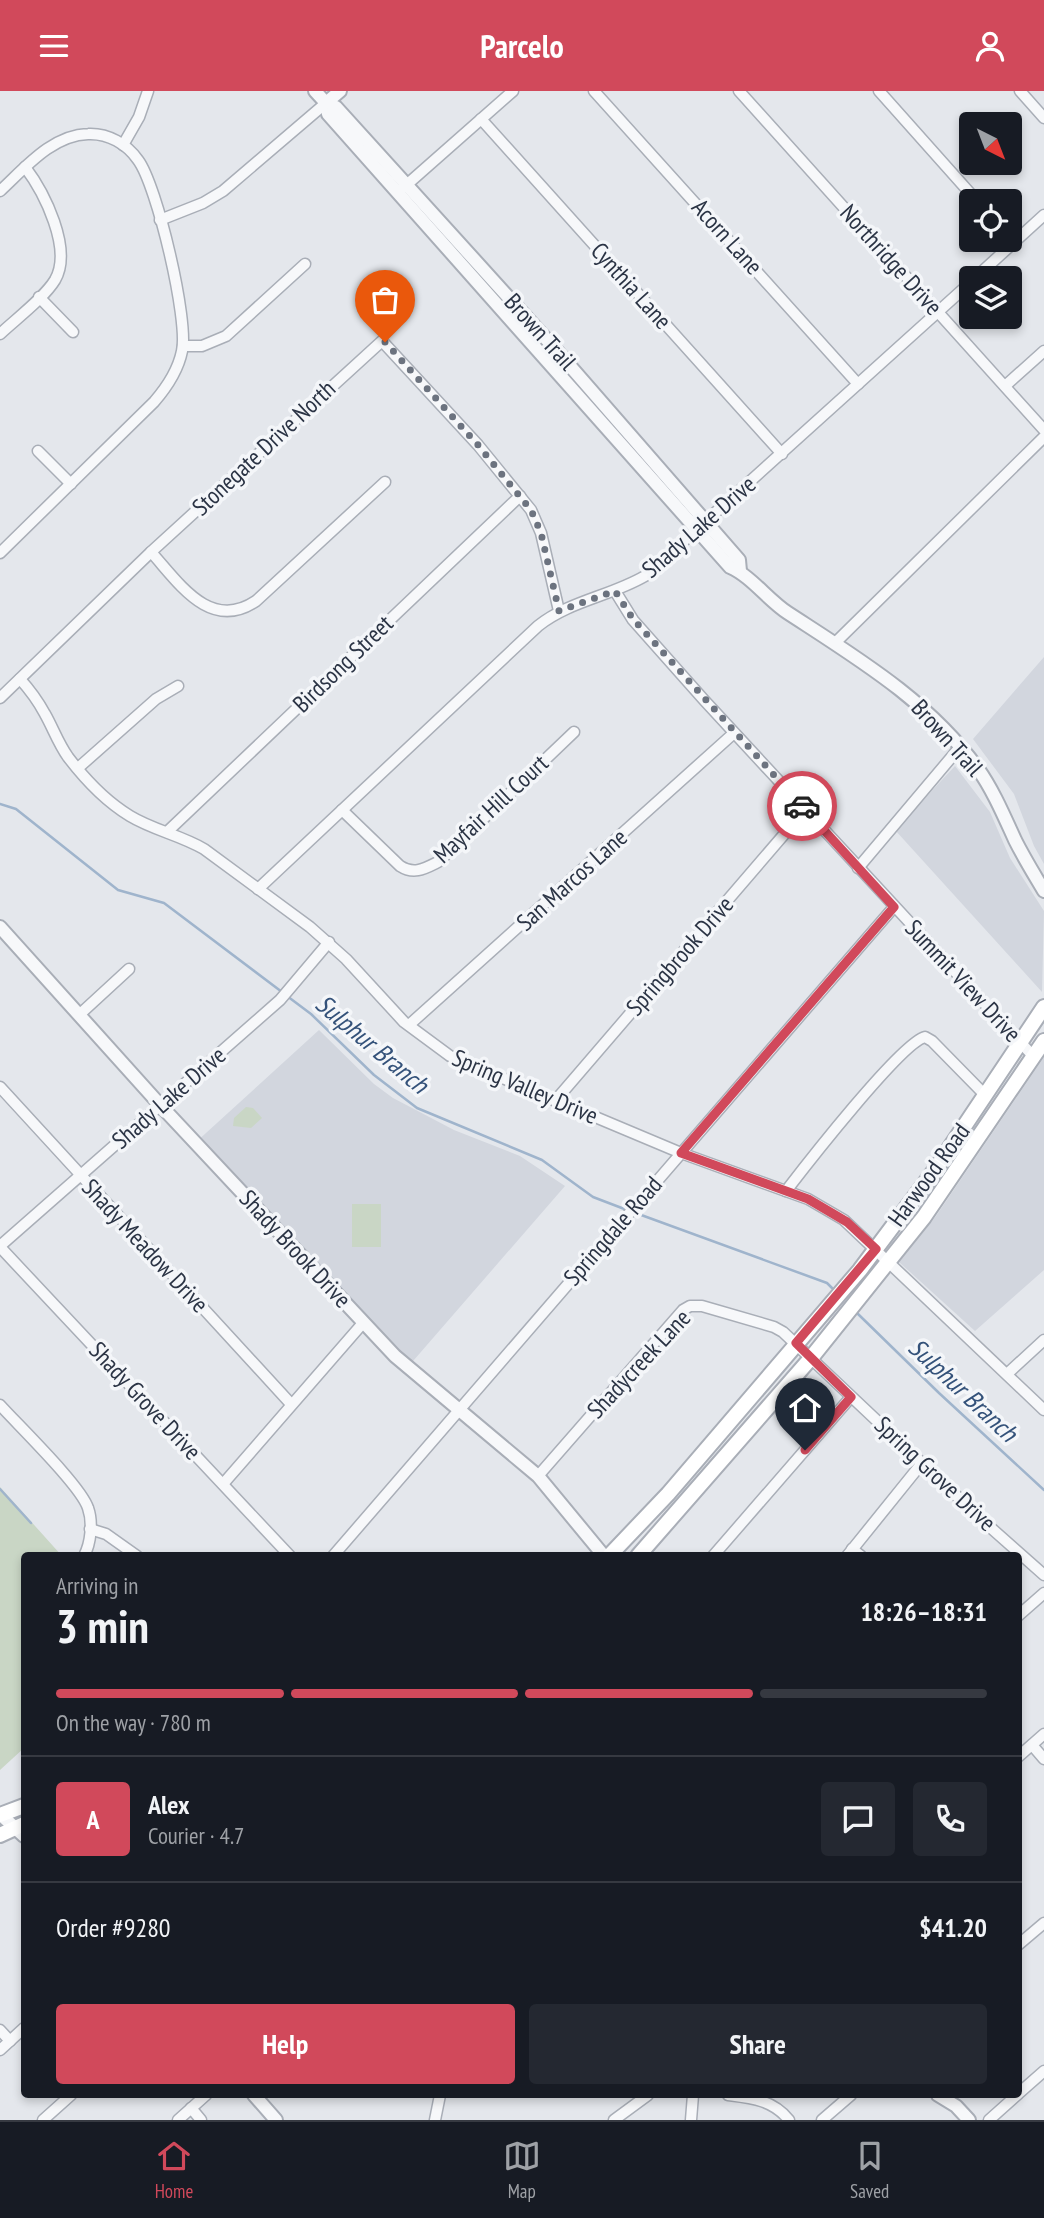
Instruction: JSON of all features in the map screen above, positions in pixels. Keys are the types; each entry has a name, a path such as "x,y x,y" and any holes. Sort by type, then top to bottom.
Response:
{"main road":[{"name":"Harwood Road","path":"610,1552 668,1495 876,1249 935,1170 1044,1007"},
{"name":"Harwood Road","path":"641,1552 811,1358 889,1261 931,1207 1044,1041"},
{"path":"0,1815 21,1807"},
{"path":"0,1835 21,1829"}],"street":[{"path":"123,145 139,117 148,91"},
{"name":"Brown Trail","path":"315,91 326,103 328,114 557,351 701,527 730,568 740,571 782,609 907,694 960,747 989,786 1021,852 1044,891"},
{"path":"160,219 203,203 223,191 340,91"},
{"path":"402,188 513,91"},
{"name":"Acorn Lane","path":"594,91 858,384"},
{"name":"Northridge Drive","path":"739,91 1044,430"},
{"path":"879,91 966,189"},
{"path":"1020,91 1044,118"},
{"name":"Cynthia Lane","path":"481,119 782,454"},
{"path":"0,191 57,142 86,134 102,135 123,145 141,165 160,219 180,304 183,347 166,389 0,553"},
{"path":"0,334 39,297 56,277 60,265 59,246 48,203 25,167"},
{"name":"Brown Trail","path":"402,188 546,361 701,527"},
{"path":"1022,232 1044,215"},
{"path":"987,266 1000,252"},
{"path":"183,347 202,347 226,336 305,264"},
{"name":"Shady Lake Drive","path":"258,889 538,626 559,611 615,591 645,576 959,293"},
{"path":"39,297 73,332"},
{"name":"Stonegate Drive North","path":"0,698 151,552 383,341 531,510 541,533 559,611"},
{"path":"546,361 557,351"},
{"path":"1005,387 1044,351"},
{"path":"835,643 1044,437"},
{"path":"38,451 71,484"},
{"path":"151,552 186,591 204,606 241,609 257,601 385,482"},
{"name":"Birdsong Street","path":"167,831 520,496"},
{"name":"Summit View Drive","path":"615,591 633,619 734,733 1034,1056"},
{"name":"Spring Valley Drive","path":"20,679 33,694 59,745 112,803 129,816 204,849 329,942 409,1025 450,1056 681,1153 786,1191 833,1213 847,1222 889,1261 1044,1410"},
{"path":"78,768 156,699 178,686"},
{"name":"Mayfair Hill Court","path":"342,810 400,866 412,872 424,870 438,862 574,732"},
{"name":"San Marcos Lane","path":"409,1025 734,733"},
{"path":"858,868 960,747"},
{"name":"Springbrook Drive","path":"555,1101 805,810"},
{"name":"Springdale Road","path":"336,1552 894,907"},
{"name":"Shady Brook Drive","path":"0,927 161,1106 363,1323 407,1368 538,1476 603,1552"},
{"name":"Shady Lake Drive","path":"0,1246 280,1000 298,982 329,942"},
{"path":"79,1015 129,969"},
{"path":"786,1191 889,1066 917,1038 925,1037 932,1041 986,1096"},
{"name":"Shady Meadow Drive","path":"0,1087 291,1404"},
{"name":"Shady Grove Drive","path":"0,1246 286,1552"},
{"name":"Shadycreek Lane","path":"538,1476 683,1310 690,1306 702,1306 774,1327 796,1343"},
{"path":"223,1485 363,1323"},
{"path":"1007,1374 1044,1340"},
{"name":"Spring Grove Drive","path":"796,1343 1020,1552"},
{"path":"716,1552 851,1397"},
{"path":"0,1405 82,1496 89,1511 89,1543 86,1552"},
{"path":"854,1552 922,1463"},
{"path":"90,1529 106,1534 131,1552"},
{"name":"Spring Grove Drive","path":"1022,1554 1044,1574"},
{"path":"1022,1612 1044,1593"},
{"path":"1022,1754 1044,1734"},
{"path":"1032,1745 1044,1759"},
{"path":"0,1815 21,1828"},
{"path":"1022,1942 1044,1923"},
{"path":"0,2030 10,2041"},
{"path":"0,2050 21,2031"},
{"path":"1022,2090 1044,2071"},
{"path":"43,2120 68,2098"},
{"path":"178,2120 203,2098"},
{"path":"257,2098 276,2120"},
{"path":"435,2120 439,2098"},
{"path":"614,2120 644,2098"},
{"path":"691,2120 693,2098"},
{"path":"744,2098 766,2102 789,2120"},
{"path":"822,2120 848,2098"},
{"path":"943,2098 956,2106 969,2120"},
{"path":"989,2120 1014,2098"},
{"path":"191,2108 201,2120"}],"shaded area":[{"path":"1044,657 1044,864 1034,846 1014,794 973,739"},
{"path":"955,766 990,812 1010,858 1044,911 1042,992 895,830"},
{"path":"319,1030 374,1084 393,1098 454,1130 520,1156 565,1186 407,1368 195,1143"},
{"path":"1044,1057 1044,1270 975,1331 899,1262 936,1216"}],"green space":[{"path":"246,1107 253,1108 262,1118 251,1128 233,1126 234,1118"},
{"path":"352,1204 381,1204 381,1247 352,1247"},
{"path":"0,1487 58,1552 21,1552 21,1751 0,1770"}],"waterway":[{"name":"Sulphur Branch","path":"0,804 16,809 118,890 164,903 282,992"},
{"name":"Sulphur Branch","path":"287,996 311,1014 374,1075 417,1108 542,1160 593,1197 627,1210"},
{"name":"Sulphur Branch","path":"633,1212 827,1283 832,1288"},
{"name":"Sulphur Branch","path":"858,1314 1044,1490"},
{"path":"0,1489 31,1523"}],"way so far":[{"path":"385,342 478,445 531,510 541,533 559,611 615,591 633,619 802,806"}],"route":[{"path":"802,806 894,907 681,1153 808,1199 847,1222 876,1249 796,1343 851,1397 805,1450"}]}
